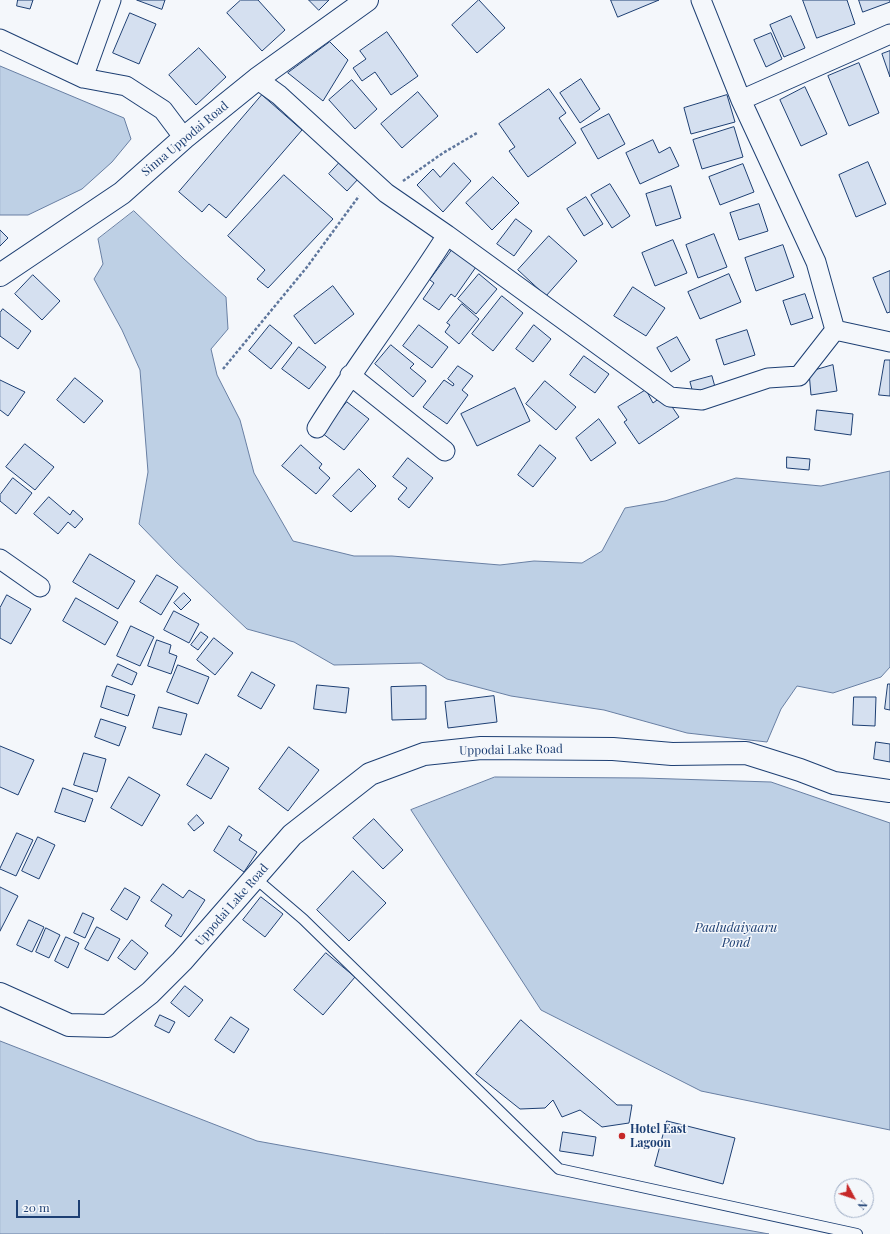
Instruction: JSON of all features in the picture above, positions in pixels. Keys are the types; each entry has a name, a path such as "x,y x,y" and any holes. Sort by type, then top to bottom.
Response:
{"street":[{"path":"83,78 111,0"},
{"name":"Sinna Uppodai Road","path":"0,275 122,194 184,138 257,79 367,0"},
{"path":"701,0 741,100 816,262 835,330"},
{"path":"741,100 890,34"},
{"path":"0,39 83,78 126,86 163,110 184,138"},
{"path":"257,79 278,95 386,193 447,235 670,397 702,400 768,378 799,376 835,330"},
{"path":"317,428 350,375 427,267 447,235"},
{"path":"835,330 890,342"},
{"path":"350,375 445,452"},
{"path":"0,559 40,587"},
{"name":"Uppodai Lake Road","path":"0,994 70,1025 108,1026 150,993 182,961 292,835 370,774 424,754 481,748 613,749 672,754 746,753 800,770 834,783 890,791"}],"lane":[{"path":"255,878 303,919 559,1169 857,1234"}],"path":[{"path":"386,193 443,153 477,134"},
{"path":"223,369 307,267 371,180"}],"water":[{"path":"0,66 124,118 131,139 112,162 82,189 28,215 0,215"},
{"path":"134,211 226,297 228,329 211,349 217,375 240,420 254,473 293,541 354,556 392,556 500,565 534,561 582,563 602,551 625,508 665,501 736,478 821,486 890,471 890,667 881,677 833,693 797,686 781,709 767,742 687,733 604,710 511,696 447,679 421,663 334,665 294,642 247,629 176,562 139,524 148,472 140,370 122,330 94,279 103,264 98,239"},
{"name":"Paaludaiyaaru Pond","path":"495,777 643,778 771,782 890,823 890,1130 701,1091 541,1010 411,810"},
{"path":"0,1041 257,1141 769,1234 0,1234"}],"building":[{"path":"18,0 33,0 30,9 17,6"},
{"path":"137,0 165,0 162,9"},
{"path":"241,0 258,0 285,30 262,51 227,13"},
{"path":"309,0 329,0 319,10"},
{"path":"479,0 505,28 477,53 452,25"},
{"path":"611,0 659,0 618,17"},
{"path":"803,0 847,0 855,24 817,38"},
{"path":"859,0 890,0 890,2 863,12"},
{"path":"130,13 156,24 139,64 113,53"},
{"path":"791,16 805,48 784,57 770,25"},
{"path":"387,32 418,76 391,95 375,72 362,81 353,68 366,59 360,51"},
{"path":"771,33 782,59 766,67 754,40"},
{"path":"330,42 348,60 323,101 288,73"},
{"path":"199,48 226,77 196,105 169,75"},
{"path":"890,51 890,77 882,54"},
{"path":"859,63 879,113 849,126 828,76"},
{"path":"581,79 600,109 580,123 560,93"},
{"path":"352,80 377,109 355,129 329,100"},
{"path":"805,87 827,134 801,146 780,100"},
{"path":"549,89 566,113 559,118 576,143 528,177 509,151 515,147 499,124"},
{"path":"418,92 438,116 402,148 381,124"},
{"path":"262,95 302,130 226,218 209,204 202,212 179,192"},
{"path":"727,95 735,122 691,134 684,108"},
{"path":"609,114 625,144 598,159 581,129"},
{"path":"734,127 743,157 702,169 693,140"},
{"path":"653,140 659,153 670,147 679,166 640,184 626,153"},
{"path":"341,161 359,178 347,191 329,174"},
{"path":"868,162 886,204 856,217 839,175"},
{"path":"454,163 471,181 443,212 417,185 433,169 440,177"},
{"path":"743,164 754,192 720,205 709,177"},
{"path":"284,175 333,219 268,288 257,279 265,270 228,236"},
{"path":"493,177 519,203 492,230 466,203"},
{"path":"610,184 630,216 612,228 591,195"},
{"path":"671,186 681,218 656,226 646,194"},
{"path":"586,197 603,224 584,236 567,209"},
{"path":"759,204 768,231 739,240 730,213"},
{"path":"516,219 532,231 514,256 497,244"},
{"path":"0,230 8,238 0,246"},
{"path":"714,234 727,267 698,278 686,245"},
{"path":"549,236 577,261 546,296 518,270"},
{"path":"673,240 687,273 655,286 642,253"},
{"path":"783,245 794,277 756,291 745,258"},
{"path":"452,250 476,267 455,297 451,294 439,310 423,299 434,283 430,280"},
{"path":"890,271 890,312 887,313 873,278"},
{"path":"479,274 497,289 476,314 458,299"},
{"path":"729,274 741,302 700,319 688,292"},
{"path":"33,275 60,301 42,320 15,294"},
{"path":"333,286 354,314 315,344 294,316"},
{"path":"633,287 665,308 646,336 614,316"},
{"path":"805,294 813,318 791,325 783,301"},
{"path":"502,296 523,313 493,351 472,334"},
{"path":"462,304 479,319 459,344 445,332 450,325 447,323"},
{"path":"3,309 31,331 18,349 0,336 0,313"},
{"path":"270,325 292,343 271,369 249,351"},
{"path":"419,325 448,347 432,368 403,346"},
{"path":"534,325 551,339 533,362 516,349"},
{"path":"747,330 755,355 724,365 716,340"},
{"path":"677,337 690,360 671,372 657,348"},
{"path":"391,345 414,364 410,368 426,381 413,397 375,364"},
{"path":"299,347 326,367 309,389 282,369"},
{"path":"584,356 609,374 595,393 570,375"},
{"path":"885,360 890,360 890,396 879,395"},
{"path":"833,365 837,391 811,395 809,372"},
{"path":"458,366 473,376 462,390 468,395 447,424 423,407 444,380 453,386 454,384 448,379"},
{"path":"712,376 715,387 693,393 690,382"},
{"path":"75,378 103,401 84,423 57,400"},
{"path":"0,380 25,392 8,416 0,410"},
{"path":"545,381 576,407 556,430 526,404"},
{"path":"515,388 530,421 477,446 461,414"},
{"path":"646,390 653,403 664,395 679,417 639,444 624,422 627,420 618,407"},
{"path":"347,402 369,419 344,450 322,433"},
{"path":"817,410 853,414 851,435 815,430"},
{"path":"599,419 616,443 591,461 576,438"},
{"path":"25,444 54,467 35,490 6,467"},
{"path":"301,445 322,464 319,468 330,478 316,494 282,466"},
{"path":"540,445 556,458 533,487 518,475"},
{"path":"787,457 810,459 809,470 787,468"},
{"path":"408,458 433,478 409,508 398,499 407,488 393,477"},
{"path":"359,469 376,486 351,512 333,496"},
{"path":"13,478 32,493 16,514 0,501 0,495"},
{"path":"49,497 70,515 73,510 83,519 75,528 68,522 58,534 34,514"},
{"path":"90,554 135,581 118,609 73,582"},
{"path":"157,575 178,587 161,615 140,602"},
{"path":"184,593 191,600 181,610 174,603"},
{"path":"7,595 31,609 11,644 0,638 0,608"},
{"path":"76,598 118,622 105,645 63,621"},
{"path":"174,611 199,624 189,643 164,630"},
{"path":"131,626 154,637 140,666 117,656"},
{"path":"201,632 208,637 198,650 191,645"},
{"path":"214,638 233,653 215,675 197,660"},
{"path":"157,640 171,645 169,653 177,656 171,674 148,666"},
{"path":"118,664 137,673 132,685 112,676"},
{"path":"178,665 209,677 198,704 167,692"},
{"path":"252,672 275,685 261,709 238,696"},
{"path":"888,684 890,684 890,710 885,709"},
{"path":"317,685 349,688 346,713 314,709"},
{"path":"107,686 135,695 128,716 101,707"},
{"path":"426,686 426,719 392,720 391,687"},
{"path":"494,696 497,722 448,728 445,702"},
{"path":"854,697 876,697 875,726 853,725"},
{"path":"159,707 187,714 181,735 153,728"},
{"path":"101,719 126,727 119,746 95,737"},
{"path":"876,742 890,744 890,762 874,759"},
{"path":"0,746 34,760 18,795 0,787"},
{"path":"289,747 319,770 288,811 259,789"},
{"path":"84,753 106,759 97,792 74,785"},
{"path":"206,754 229,768 211,799 187,785"},
{"path":"129,777 160,795 142,826 111,808"},
{"path":"63,788 93,799 85,822 55,812"},
{"path":"197,815 204,823 194,831 188,824"},
{"path":"374,819 403,850 383,869 353,838"},
{"path":"229,826 242,835 239,840 257,852 244,872 214,851"},
{"path":"17,833 33,840 16,876 0,869"},
{"path":"38,837 55,845 39,879 22,871"},
{"path":"353,871 386,903 349,941 317,910"},
{"path":"163,884 183,898 189,890 205,900 181,937 165,926 172,915 151,901"},
{"path":"0,887 18,896 0,931"},
{"path":"125,888 140,897 127,920 111,910"},
{"path":"261,897 283,914 265,937 243,920"},
{"path":"83,913 94,918 85,938 74,933"},
{"path":"29,920 44,927 32,952 17,945"},
{"path":"97,927 120,939 108,961 85,949"},
{"path":"46,928 60,935 49,958 36,952"},
{"path":"66,937 79,943 68,968 55,961"},
{"path":"132,940 148,953 135,970 118,958"},
{"path":"326,953 355,977 323,1015 294,990"},
{"path":"185,986 203,1000 189,1017 171,1003"},
{"path":"160,1015 175,1022 169,1033 155,1026"},
{"path":"231,1017 249,1029 234,1053 215,1040"},
{"path":"521,1020 617,1105 632,1105 629,1123 602,1127 580,1110 562,1117 553,1100 545,1108 520,1109 476,1074"},
{"path":"667,1121 735,1138 723,1184 655,1166"},
{"path":"563,1132 596,1137 593,1156 560,1151"}],"place":[{"name":"Hotel East Lagoon","path":"622,1136"}]}
